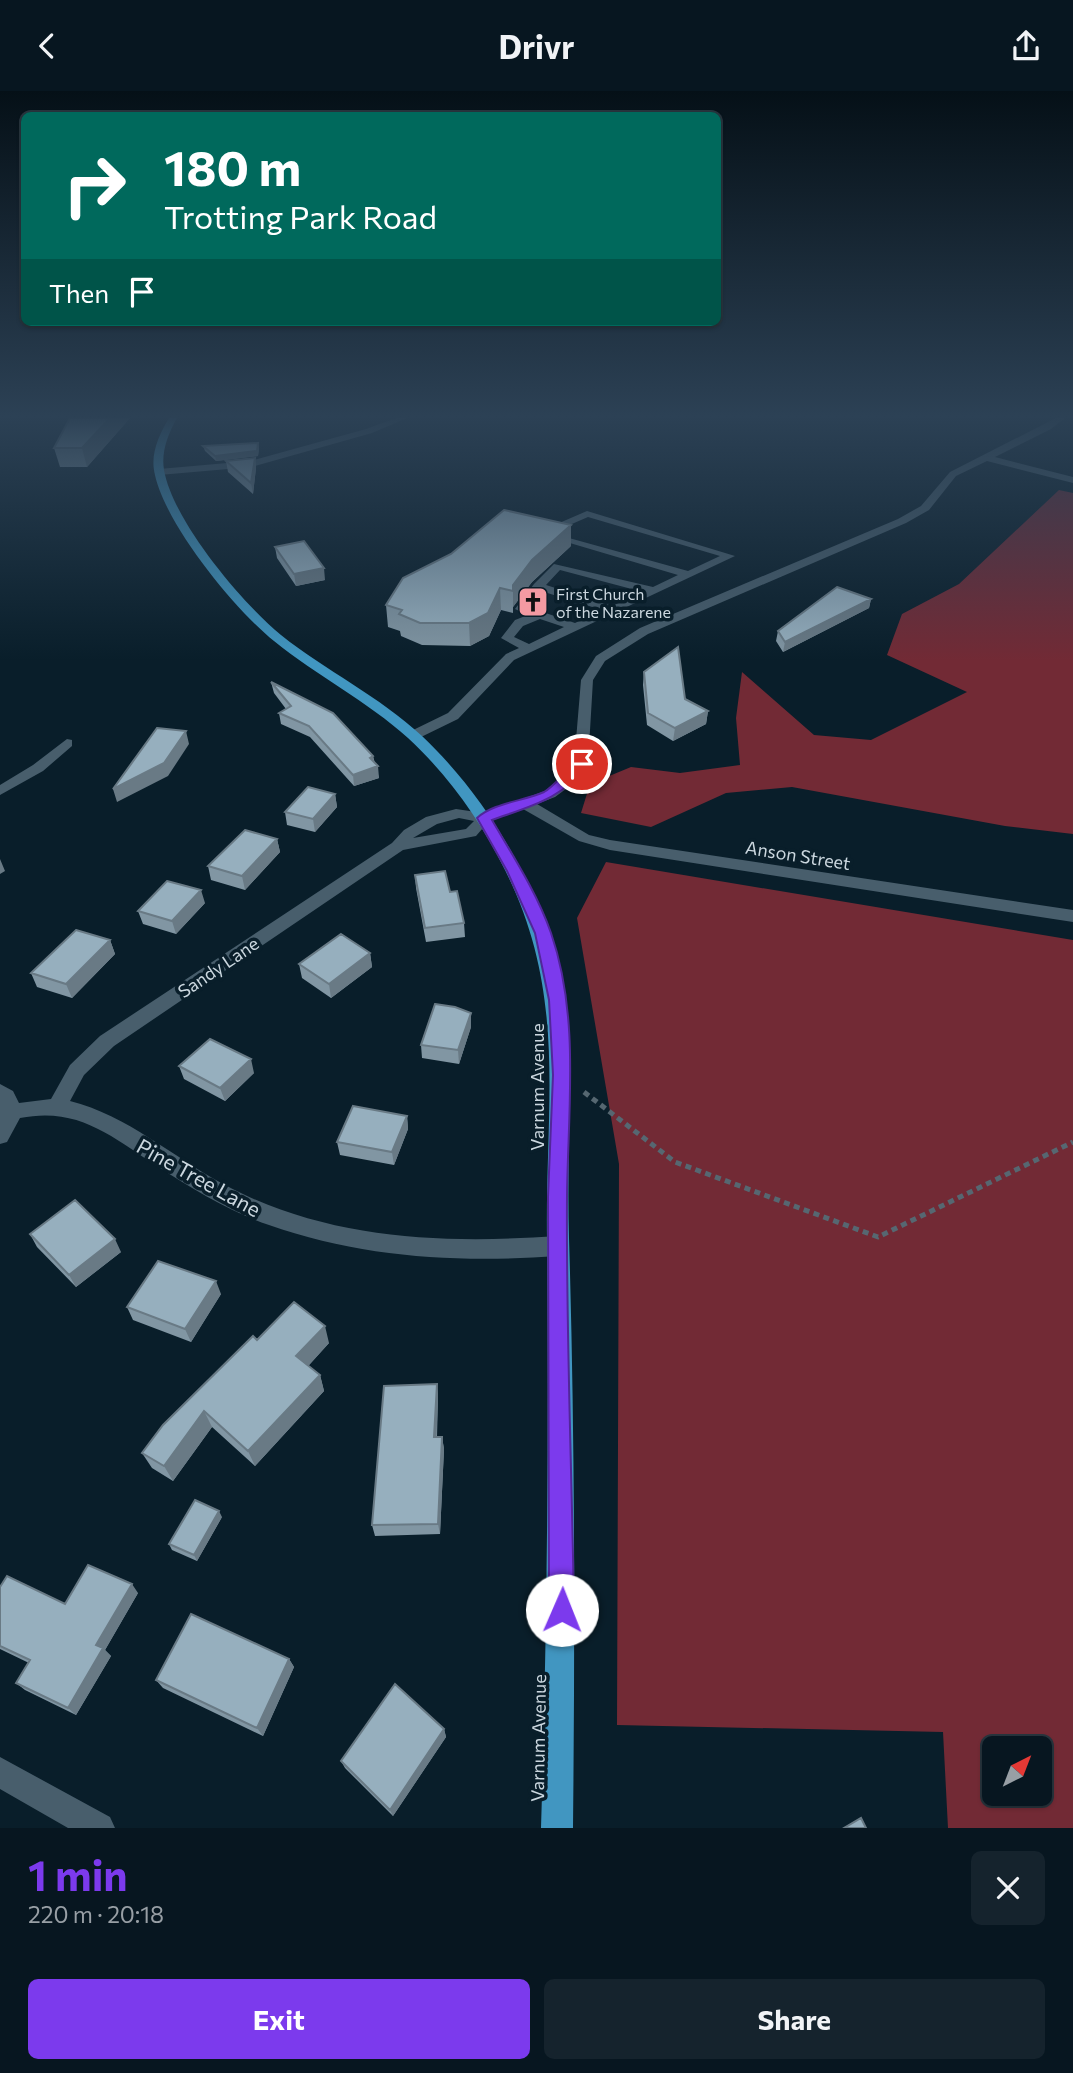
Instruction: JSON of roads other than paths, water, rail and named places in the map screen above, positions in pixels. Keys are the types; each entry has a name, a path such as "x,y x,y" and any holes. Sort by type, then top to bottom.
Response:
{"main road":[{"name":"Varnum Avenue","path":"169,499 222,578 254,617 291,649 384,711 414,735 459,783 484,818 515,871 543,933 557,1000 562,1075 558,1185 562,1582 557,1828"}],"street":[{"name":"Sandy Lane","path":"57,1107 64,1089 77,1070 107,1041 398,846 471,833 484,818 550,794 569,780 582,764 587,680 600,659 644,631 902,521 925,508 932,499"},
{"path":"414,735 453,716 510,657 730,556 587,514 541,533 576,557 654,590"},
{"path":"575,627 521,609 538,586 558,566 576,557 689,575"},
{"path":"538,586 613,610"},
{"path":"529,648 507,638 519,623 538,616"},
{"path":"0,792 38,768 68,743"},
{"name":"Anson Street","path":"526,804 583,838 610,845 1073,916"},
{"path":"0,1092 9,1099 12,1112 0,1136"},
{"name":"Pine Tree Lane","path":"12,1112 57,1107 99,1118 190,1176 234,1199 272,1216 314,1229 397,1246 445,1250 501,1251 558,1246"},
{"path":"0,1772 99,1828"}],"place":[{"name":"First Church of the Nazarene","path":"533,602"}]}
